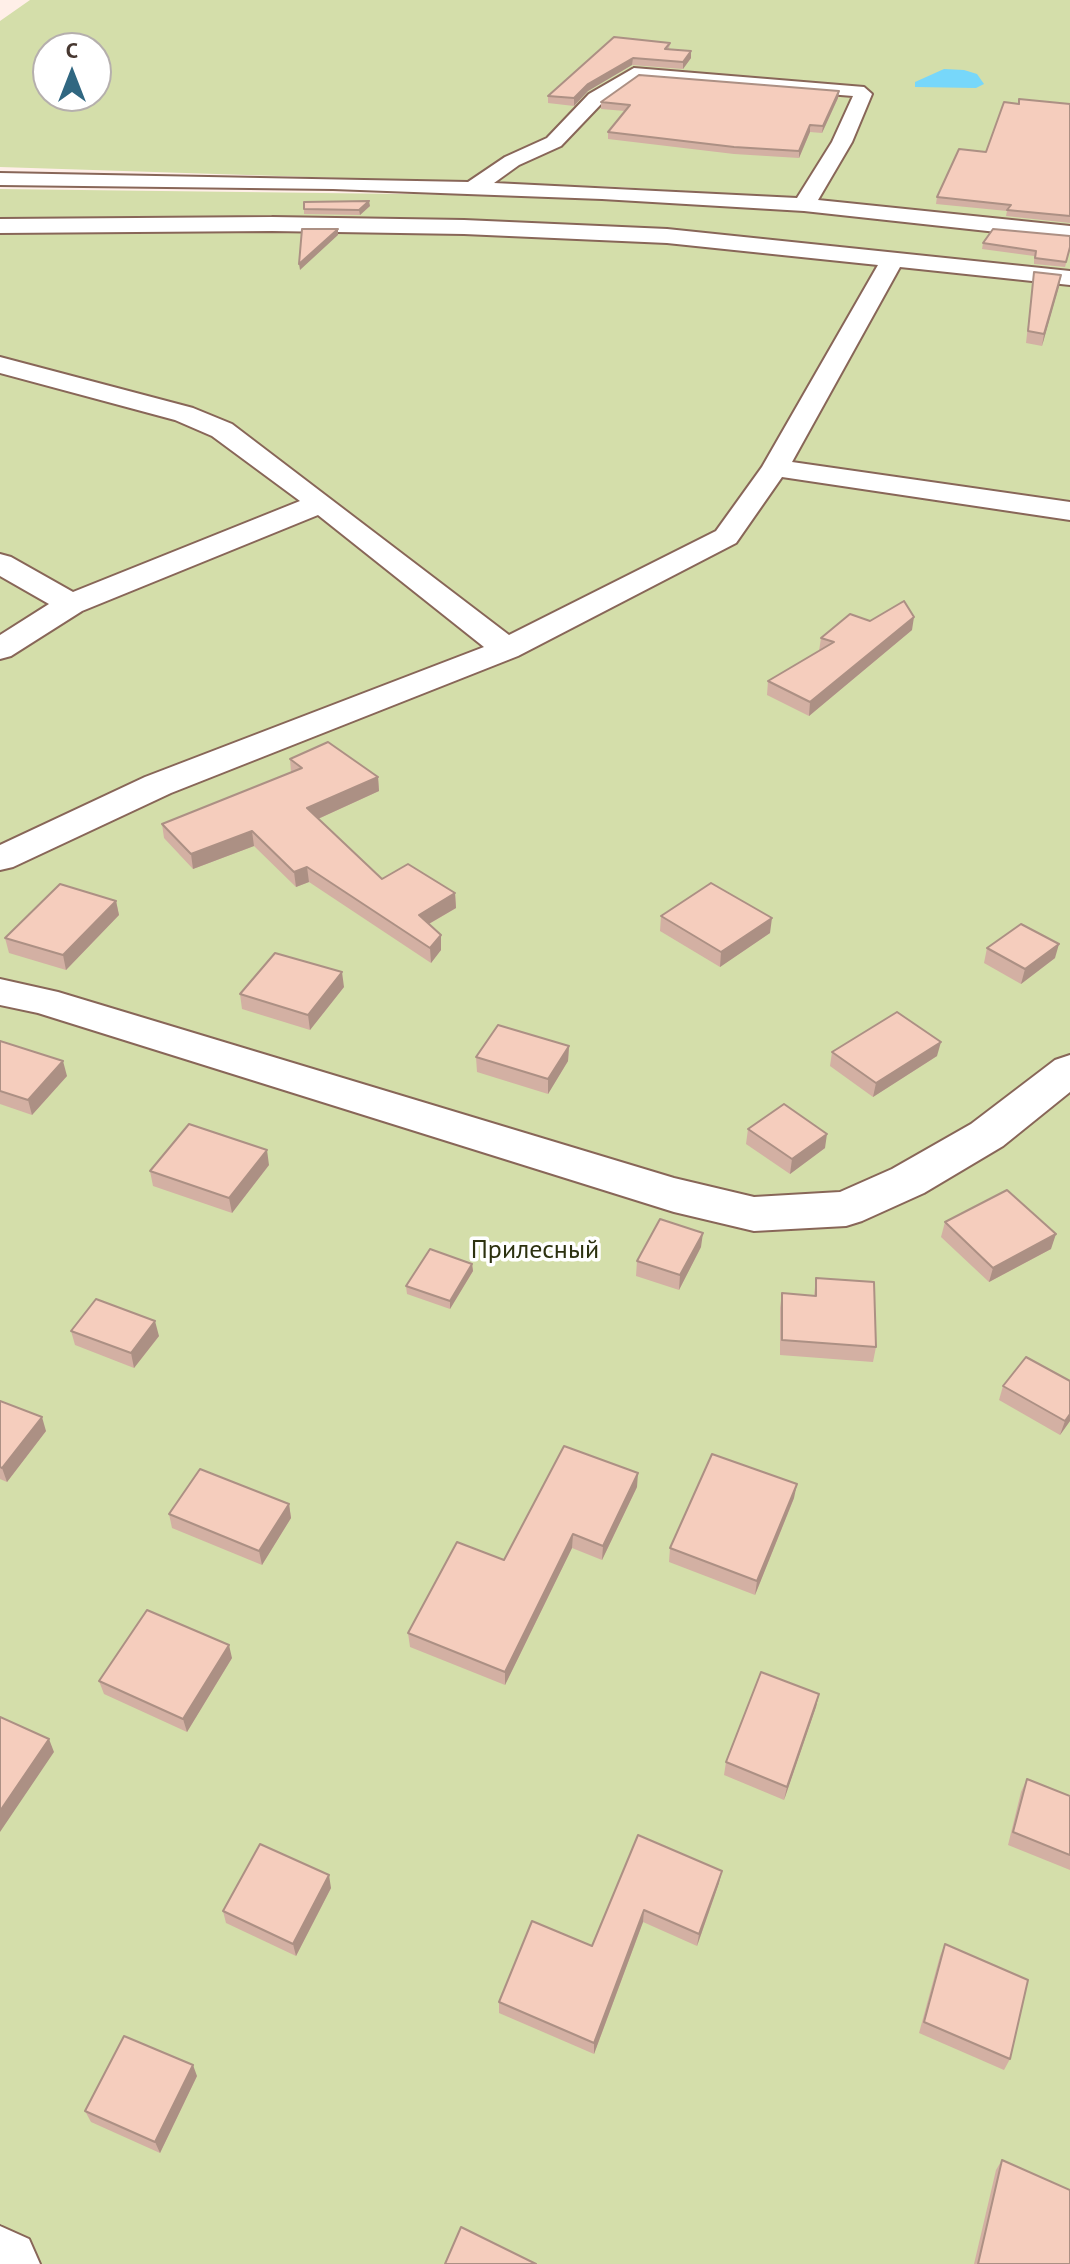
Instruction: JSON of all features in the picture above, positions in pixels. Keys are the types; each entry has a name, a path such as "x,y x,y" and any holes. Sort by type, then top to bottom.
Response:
{"street":[{"path":"474,187 512,161 554,142 596,98 634,73 857,91 863,94 842,142 804,205"},
{"path":"0,179 474,187 804,205 1070,233"},
{"path":"0,226 272,224 464,227 667,236 1070,278"},
{"path":"0,859 158,785 507,649 726,537 775,468 893,259"},
{"path":"0,365 184,414 222,430 321,503 507,649"},
{"path":"775,468 1070,511"},
{"path":"0,649 71,604 321,503"},
{"path":"0,563 71,604"},
{"path":"0,992 44,1001 674,1195 754,1214 846,1209 908,1181 987,1135 1070,1070"}],"green space":[{"path":"30,0 1070,0 1070,228 811,199 618,187 0,167 0,21"},
{"name":"Прилесный","path":"0,189 565,196 809,210 1070,238 1070,2264 0,2264"}],"water":[{"path":"944,69 977,74 984,84 976,88 915,87 915,82"}],"building":[{"path":"614,37 670,43 665,49 691,51 683,62 633,58 588,84 574,98 548,96"},
{"path":"639,75 839,91 823,126 810,125 799,151 734,147 608,132 630,105 601,102"},
{"path":"1019,99 1070,104 1070,216 1007,210 1011,205 937,197 959,149 986,152 1004,102 1019,104"},
{"path":"369,201 359,210 304,209 304,202"},
{"path":"302,229 338,229 299,264"},
{"path":"993,229 1070,236 1066,262 1035,258 1036,251 983,243"},
{"path":"1034,272 1061,275 1044,334 1028,331"},
{"path":"904,601 914,617 810,702 768,681 834,642 821,638 850,614 870,621"},
{"path":"328,742 378,777 307,808 382,879 408,864 455,893 419,915 441,935 430,948 307,867 294,872 252,831 191,854 162,824 302,768 290,759"},
{"path":"711,883 772,918 721,952 661,916"},
{"path":"60,884 116,901 63,955 5,938"},
{"path":"1021,924 1059,944 1025,969 987,948"},
{"path":"275,953 342,972 308,1015 240,994"},
{"path":"897,1012 941,1042 876,1083 832,1052"},
{"path":"498,1025 569,1046 548,1079 476,1057"},
{"path":"0,1041 63,1061 28,1100 0,1091"},
{"path":"784,1104 827,1134 792,1159 748,1129"},
{"path":"189,1124 267,1150 229,1198 150,1171"},
{"path":"1007,1190 1056,1234 993,1268 945,1222"},
{"path":"660,1219 703,1233 680,1275 637,1261"},
{"path":"430,1249 472,1264 450,1301 406,1286"},
{"path":"816,1278 874,1282 876,1347 782,1340 782,1293 816,1296"},
{"path":"96,1299 155,1321 131,1353 71,1331"},
{"path":"1026,1357 1070,1381 1070,1414 1065,1421 1003,1386"},
{"path":"0,1401 42,1417 2,1468 0,1467"},
{"path":"564,1446 638,1473 603,1546 573,1534 505,1672 408,1633 457,1542 504,1560"},
{"path":"712,1454 797,1484 757,1581 670,1548"},
{"path":"200,1469 289,1504 259,1551 169,1514"},
{"path":"147,1610 229,1645 183,1719 99,1681"},
{"path":"761,1672 819,1694 787,1787 726,1762"},
{"path":"0,1717 49,1739 0,1811"},
{"path":"1027,1779 1070,1796 1070,1855 1013,1832"},
{"path":"638,1835 722,1871 699,1934 644,1910 594,2043 499,2002 532,1921 592,1946"},
{"path":"260,1844 329,1875 293,1944 223,1911"},
{"path":"945,1944 1028,1980 1010,2059 924,2022"},
{"path":"124,2036 193,2065 155,2142 85,2111"},
{"path":"1002,2160 1070,2190 1070,2264 978,2264"},
{"path":"461,2227 536,2264 445,2264"}]}
